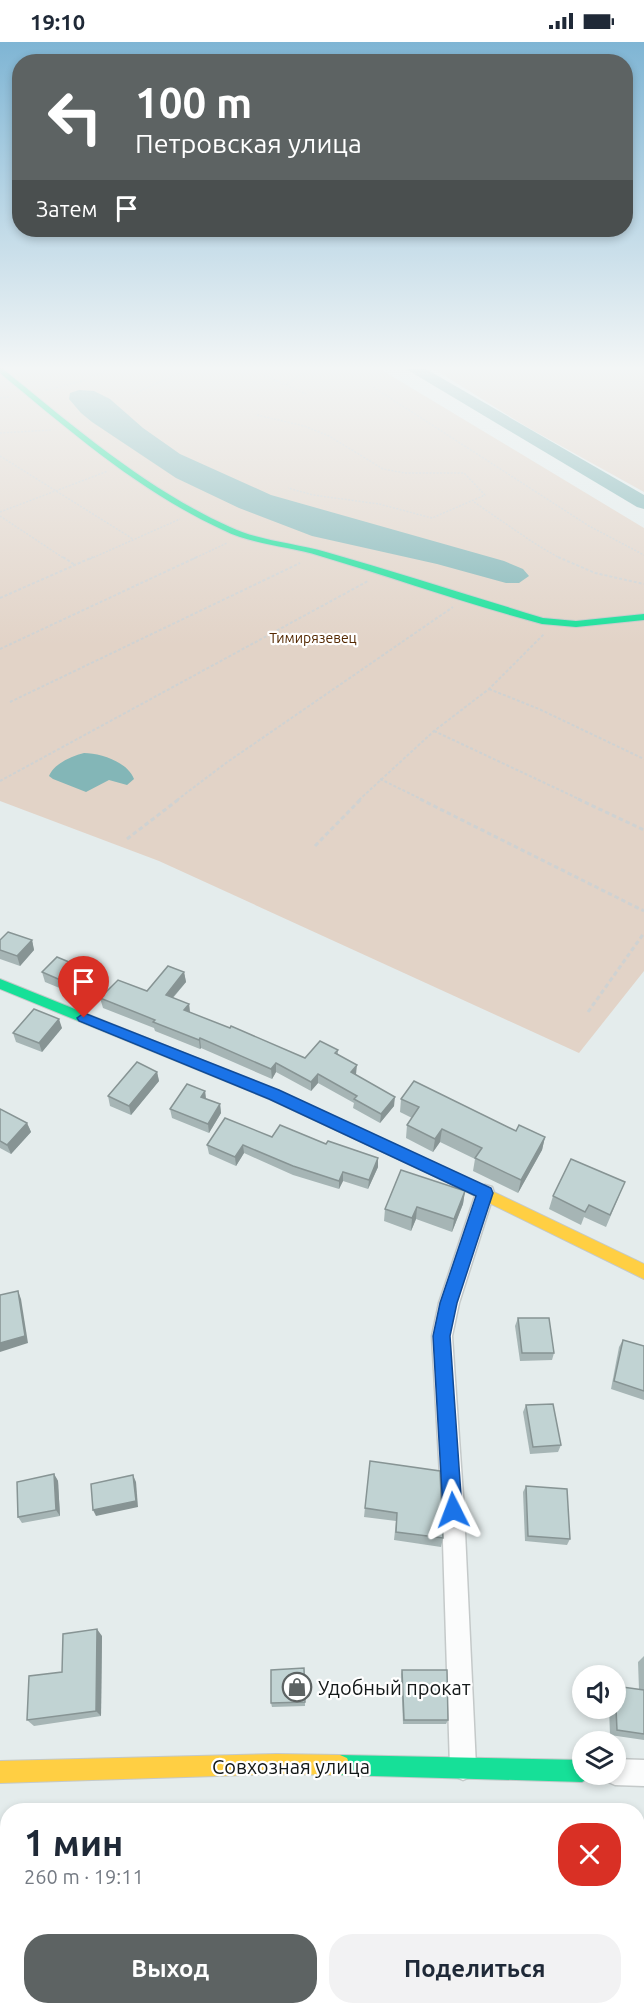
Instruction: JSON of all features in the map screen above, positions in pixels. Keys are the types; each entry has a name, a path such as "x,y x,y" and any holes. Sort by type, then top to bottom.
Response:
{"street":[{"path":"118,461 194,512 245,534 321,553 542,621 576,624 644,617"},
{"path":"0,984 274,1095 485,1193 644,1272"},
{"path":"463,1767 453,1510 442,1336 448,1303 485,1193"},
{"name":"Совхозная улица","path":"0,1772 277,1764 572,1771"},
{"path":"626,1772 644,1773"}],"path":[{"path":"8,461 134,539"},
{"path":"288,488 313,495 379,504 432,518 474,502 485,495 464,473 405,473 383,469 370,461"},
{"path":"488,461 589,526 644,555"},
{"path":"0,512 124,465"},
{"path":"474,502 528,541 577,569 623,582 644,584"},
{"path":"0,598 194,512"},
{"path":"0,516 75,566"},
{"path":"0,650 245,534"},
{"path":"10,702 321,553"},
{"path":"0,781 328,601 384,573"},
{"path":"0,593 4,596"},
{"path":"127,839 226,763 466,598"},
{"path":"315,846 380,779 434,730 489,689 556,622"},
{"path":"489,689 539,709 644,759"},
{"path":"434,730 644,830"},
{"path":"380,779 644,911"},
{"path":"588,1012 644,933"}],"green space":[{"name":"Тимирязевец","path":"0,461 533,461 644,528 644,971 579,1053 159,861 0,801"},
{"path":"588,461 644,461 644,492"}],"water":[{"path":"151,461 196,461 271,495 504,561 523,569 529,576 519,583 506,583 437,564 312,536 239,508 176,478"},
{"path":"84,753 98,755 120,763 134,779 127,785 109,780 86,792 49,776 63,761"}],"building":[{"path":"8,932 32,940 17,956 0,950 0,940"},
{"path":"57,957 86,969 72,985 42,972"},
{"path":"168,966 184,972 166,995 189,1004 184,1010 230,1028 231,1026 305,1058 320,1041 338,1050 335,1053 357,1065 351,1072 395,1097 381,1114 354,1099 357,1096 318,1074 311,1082 276,1063 271,1069 200,1038 199,1040 153,1022 155,1020 100,998 118,980 147,991"},
{"path":"34,1009 59,1019 39,1043 13,1033"},
{"path":"137,1062 157,1072 129,1106 108,1096"},
{"path":"414,1081 516,1131 519,1125 545,1137 521,1180 475,1158 482,1148 442,1129 435,1139 407,1125 419,1107 401,1099"},
{"path":"187,1084 205,1091 201,1097 220,1104 208,1124 170,1109"},
{"path":"0,1109 27,1123 7,1145 0,1141"},
{"path":"225,1118 272,1137 280,1125 326,1144 328,1141 378,1158 369,1180 343,1172 339,1181 293,1166 243,1145 235,1157 207,1145"},
{"path":"571,1159 625,1182 610,1215 589,1205 585,1212 553,1196"},
{"path":"401,1170 465,1191 454,1219 417,1207 412,1218 385,1209"},
{"path":"18,1291 25,1336 0,1343 0,1295"},
{"path":"518,1318 549,1318 554,1353 522,1353"},
{"path":"623,1340 644,1346 644,1391 614,1381"},
{"path":"553,1404 561,1445 533,1447 526,1405"},
{"path":"370,1461 440,1471 443,1538 396,1532 397,1513 365,1508"},
{"path":"54,1474 56,1510 18,1517 17,1482"},
{"path":"133,1475 136,1501 93,1510 91,1484"},
{"path":"526,1486 567,1489 570,1539 528,1536"},
{"path":"97,1629 96,1711 27,1720 29,1676 62,1672 63,1634"},
{"path":"304,1668 305,1702 271,1703 271,1670"},
{"path":"402,1670 447,1670 448,1720 404,1720"},
{"path":"626,1688 644,1690 644,1734 617,1730 616,1719 626,1719"}],"waterway":[{"path":"572,461 644,503"}],"traffic: fast":[{"path":"115,461 166,496 196,513 227,529 261,540 320,553 542,621 576,624 644,617"},
{"path":"0,984 274,1095 429,1167"},
{"path":"340,1765 572,1771"}],"traffic: slow":[{"path":"429,1167 644,1272"},
{"path":"0,1772 277,1764 340,1765"}],"place":[{"name":"Удобный прокат","path":"297,1687"}],"route":[{"path":"84,1018 274,1095 485,1193 448,1303 442,1336 453,1510"}]}
